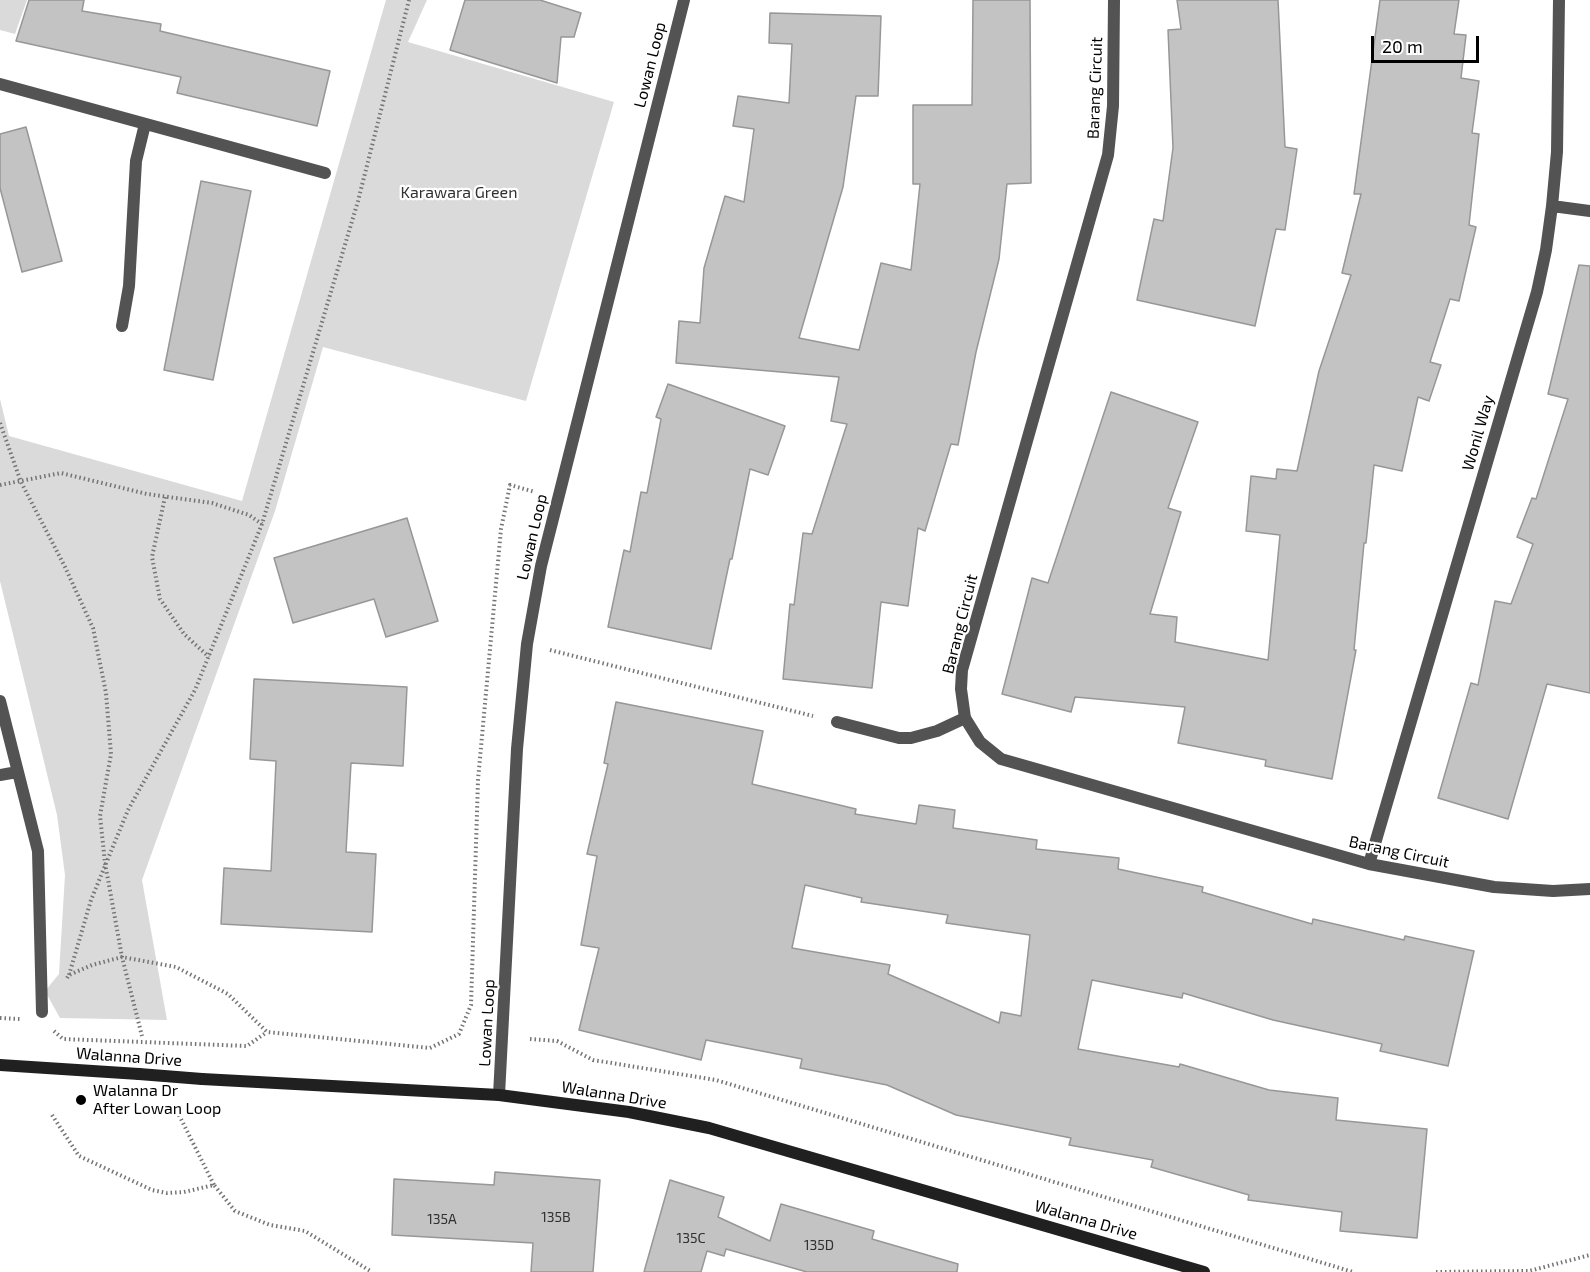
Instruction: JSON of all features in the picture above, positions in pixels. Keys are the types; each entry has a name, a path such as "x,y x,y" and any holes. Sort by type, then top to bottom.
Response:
{"street":[{"name":"Lowan Loop","path":"499,1095 517,749 527,644 558,499 684,0"},
{"name":"Barang Circuit","path":"1114,0 1113,106 1108,155 962,670 961,697 965,718 980,742 1001,759 1369,864 1494,887 1553,891 1590,890"},
{"name":"Wonil Way","path":"1369,864 1537,292 1546,250 1557,152 1559,0"},
{"path":"0,84 325,173"},
{"path":"122,326 129,286 136,161 145,124"},
{"path":"1552,206 1590,211"},
{"path":"0,701 38,851 42,1012"},
{"path":"837,722 899,738 912,738 937,731 965,718"},
{"path":"0,775 17,772"},
{"name":"Walanna Drive","path":"0,1065 202,1079 499,1095 629,1112 709,1128 1204,1272"}],"path":[{"path":"267,1032 247,1046 63,1040 43,1021 42,1012 69,975 91,900 105,863 128,810 195,690 262,524 358,201 410,0"},
{"path":"0,423 21,482 66,567 93,628 106,693 111,754 100,816 105,863 122,957 142,1036"},
{"path":"0,485 61,473 147,494 212,503 249,515 262,524"},
{"path":"69,975 92,965 122,957 176,967 228,994 267,1032 430,1048 459,1034 471,1005 478,780 501,529 510,485 558,499"},
{"path":"165,497 152,557 160,599 184,634 209,657"},
{"path":"527,644 837,722"},
{"path":"530,1039 557,1041 593,1060 716,1080 1353,1272"},
{"path":"177,1112 214,1185 235,1211 270,1225 305,1231 372,1272"},
{"path":"52,1115 79,1156 152,1190 167,1193 184,1192 214,1185"},
{"path":"1436,1272 1529,1271 1590,1255"}],"green space":[{"path":"0,0 27,0 15,34 0,30"},
{"name":"Karawara Green","path":"386,0 427,0 408,42 614,102 526,401 323,347 275,511 142,880 167,1020 60,1018 45,991 59,974 65,875 57,815 0,581 0,399 9,436 242,501"}],"building":[{"path":"29,0 84,0 82,11 161,24 160,31 330,71 317,126 177,93 181,77 16,41"},
{"path":"465,0 540,0 581,13 574,37 561,37 557,83 450,50"},
{"path":"973,0 1030,0 1031,183 1007,184 999,259 976,352 958,445 951,444 925,531 918,528 908,606 881,602 872,688 783,679 790,604 794,605 803,533 812,534 847,424 831,421 839,377 676,363 679,321 700,323 704,268 725,196 744,202 754,129 733,126 738,96 789,103 792,44 769,43 770,13 881,16 878,96 856,96 843,187 799,338 859,350 881,263 911,270 920,184 913,184 913,105 972,105"},
{"path":"1177,0 1278,0 1285,147 1297,149 1285,230 1276,229 1255,326 1137,300 1154,219 1163,221 1173,148 1168,30 1181,29"},
{"path":"1380,0 1459,0 1454,34 1466,35 1461,78 1479,81 1472,133 1479,134 1469,225 1476,227 1459,301 1450,299 1430,362 1441,365 1429,401 1418,397 1402,471 1374,465 1366,543 1364,543 1354,650 1356,650 1332,779 1265,766 1266,760 1178,743 1185,707 1075,697 1071,712 1002,694 1032,578 1048,583 1111,392 1198,422 1168,508 1181,512 1150,614 1177,617 1175,642 1268,660 1280,535 1246,531 1251,476 1276,479 1277,469 1297,471 1319,371 1351,275 1342,273 1361,194 1354,194"},
{"path":"26,127 62,261 22,272 0,188 0,134"},
{"path":"201,181 251,191 213,380 164,370"},
{"path":"1579,265 1590,266 1590,693 1547,684 1508,819 1438,798 1471,683 1478,685 1495,601 1511,604 1533,544 1517,537 1532,498 1536,499 1568,399 1548,394"},
{"path":"668,384 785,426 768,475 750,469 711,649 608,627 624,550 630,552 641,492 647,493 661,419 656,417"},
{"path":"407,518 438,621 386,637 374,599 293,623 274,558"},
{"path":"254,679 407,687 403,766 351,763 346,852 376,854 372,932 221,924 224,868 271,871 276,761 250,759"},
{"path":"616,702 763,731 752,784 856,809 855,814 916,824 919,805 955,810 953,828 1037,840 1036,849 1119,858 1118,869 1203,887 1202,892 1312,924 1313,919 1404,940 1405,936 1474,951 1448,1066 1380,1051 1382,1044 1273,1020 1183,993 1182,998 1092,980 1078,1049 1179,1067 1180,1064 1269,1090 1338,1098 1336,1120 1427,1129 1417,1238 1340,1231 1342,1212 1248,1200 1249,1195 1151,1167 1153,1160 1069,1145 1071,1138 956,1115 887,1085 800,1068 802,1059 706,1040 701,1060 579,1030 599,948 581,945 597,856 587,854 608,764 604,763","holes":["805,885 862,898 861,902 948,915 946,923 1030,935 1021,1016 1001,1012 999,1023 888,974 890,965 792,948"]},
{"path":"495,1172 600,1180 593,1272 531,1272 533,1243 392,1235 394,1179 494,1185"},
{"path":"670,1180 724,1197 718,1217 770,1241 781,1204 874,1231 872,1239 958,1264 957,1272 807,1272 726,1249 724,1256 707,1251 701,1272 644,1272"}],"place":[{"name":"Walanna Dr After Lowan Loop","path":"81,1100"}]}
